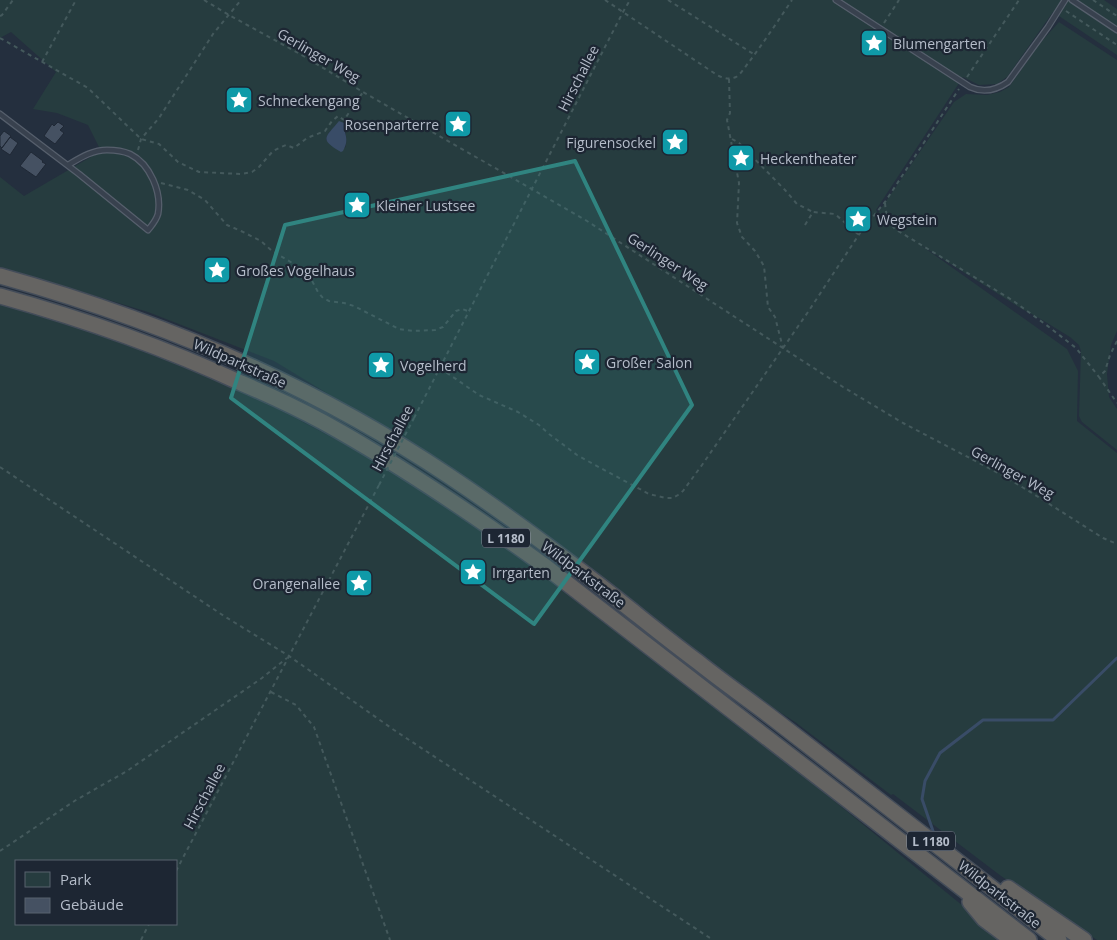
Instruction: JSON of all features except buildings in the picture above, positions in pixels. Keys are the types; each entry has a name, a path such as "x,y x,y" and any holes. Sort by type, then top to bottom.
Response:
{"highway":[{"name":"Wildparkstraße","path":"0,276 98,306 217,351 325,403 384,436 447,475 586,574 697,662 1059,940"},
{"name":"Wildparkstraße","path":"0,296 143,341 203,366 262,392 322,422 406,471 542,564 1029,940"},
{"path":"802,741 828,754 857,774 1015,894 1084,940"},
{"path":"953,881 984,919 1012,940"}],"lane":[{"path":"836,0 964,83 976,89 986,91 1001,87 1008,82 1065,0"},
{"path":"1072,0 1117,30"},
{"path":"0,114 68,165 148,230 154,222 158,214 156,186 146,169 136,158 128,153 105,150 85,156 68,165"}],"path":[{"path":"0,16 13,0"},
{"path":"42,62 76,0"},
{"name":"Gerlinger Weg","path":"204,0 587,221 820,373 903,423 1002,475 1103,538 1117,544"},
{"path":"136,158 141,139 160,118 213,34 241,0"},
{"path":"605,0 717,75 729,79 740,74 792,0"},
{"name":"Hirschallee","path":"178,867 379,486 630,0"},
{"path":"668,0 755,55"},
{"path":"880,29 899,0"},
{"path":"440,368 479,394 525,416 577,455 649,494 666,498 673,498 678,495 689,484 859,235 884,202 1018,0"},
{"path":"1093,0 1117,16"},
{"path":"1060,7 1117,45"},
{"path":"0,38 88,88 141,139 159,144 178,162 199,172 241,174 252,172 273,151 286,145 294,148 307,138 326,131 332,121 338,116 344,120 362,92"},
{"path":"729,79 730,112 727,120 739,183 737,222 742,237 755,251 764,266 768,307 775,317 783,348"},
{"path":"731,138 740,143 797,204 813,212 834,214 859,235"},
{"path":"154,181 188,190 201,197 227,225 261,241 294,264 311,279 323,298 329,301 354,306 399,329 413,331 435,330 443,327 456,311 462,309 468,311"},
{"path":"884,202 887,218 894,229 1012,300 1076,348 1117,403"},
{"path":"806,225 813,212"},
{"path":"1099,378 1105,371 1117,341"},
{"path":"0,467 224,616 289,656 394,730 713,940"},
{"path":"0,851 76,800 127,771 262,678 289,656"},
{"path":"270,692 296,705 314,727 390,940"},
{"path":"141,940 148,925"}],"highlighted area":[{"path":"575,161 692,405 534,624 231,398 285,225"}],"green space":[{"path":"0,0 1104,0 1117,9 1117,55 1053,12 1007,77 997,84 979,85 963,77 876,210 878,213 954,102 966,94 987,95 1000,92 1009,87 1041,42 1059,22 1117,60 1117,331 1111,345 1107,374 1109,397 1117,409 1117,450 1082,422 1079,416 1081,351 1079,345 1070,337 919,244 1067,349 1078,371 1077,421 1117,453 1117,940 1097,940 1001,876 795,722 744,689 564,550 412,445 274,361 148,312 0,267 0,177 24,196 101,151 88,125 57,113 33,109 56,72 11,32 0,38","holes":["344,123 346,139 345,148 326,140 332,129"]},
{"path":"0,304 82,329 160,357 222,383 284,412 358,451 416,487 500,541 801,772 1002,940 0,940"}],"water":[{"path":"339,121 344,123 346,140 345,147 341,152 329,144 326,138"}],"waterway":[{"path":"933,831 922,799 925,781 940,753 983,720 1053,720 1117,658"}],"place":[{"name":"Blumengarten","path":"874,43"},
{"name":"Schneckengang","path":"239,100"},
{"name":"Rosenparterre","path":"458,124"},
{"name":"Figurensockel","path":"675,142"},
{"name":"Heckentheater","path":"741,158"},
{"name":"Kleiner Lustsee","path":"357,205"},
{"name":"Wegstein","path":"858,219"},
{"name":"Großes Vogelhaus","path":"217,270"},
{"name":"Großer Salon","path":"587,362"},
{"name":"Vogelherd","path":"381,365"},
{"name":"Irrgarten","path":"473,572"},
{"name":"Orangenallee","path":"359,583"}]}
